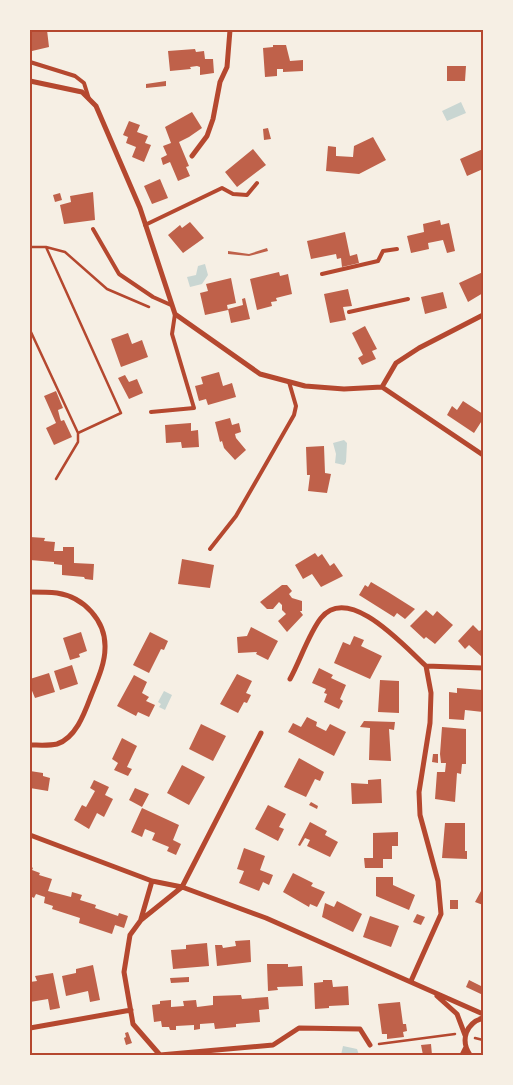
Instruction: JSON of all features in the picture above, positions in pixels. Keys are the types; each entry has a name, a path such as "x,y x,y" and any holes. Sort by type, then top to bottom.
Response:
{"street":[{"path":"192,156 207,136 213,119 220,82 227,67 230,30"},
{"path":"30,81 82,92 96,106 145,225 174,314 260,374 305,386 344,389 382,387 483,455"},
{"path":"382,387 396,363 415,350 483,315"},
{"path":"30,592 58,593 80,602 96,617 104,631 105,649 103,664 85,711 71,735 57,744 30,745"},
{"path":"290,679 321,618 332,608 346,606 366,614 426,666 431,693 430,723 419,792 420,815 438,881 440,914 411,982"},
{"path":"426,666 483,668"},
{"path":"261,733 182,888 141,920 130,935 124,972 133,1024 160,1055 273,1045 299,1028 360,1028 370,1045"},
{"path":"30,835 152,881 182,888 266,918 483,1014"},
{"path":"141,920 152,881"},
{"path":"433,992 456,1014 465,1035 466,1047 470,1055"},
{"path":"30,1028 131,1010"},
{"path":"465,1035 471,1025 483,1018"},
{"path":"462,1055 466,1047"}],"lane":[{"path":"30,62 75,76 84,83 89,99"},
{"path":"145,225 222,188 233,194 246,195 257,183"},
{"path":"93,228 119,274 153,297 171,305"},
{"path":"322,274 378,261 383,251 397,249"},
{"path":"349,312 408,300"},
{"path":"151,412 194,408 172,334 174,314"},
{"path":"210,549 236,516 294,415 296,406 289,382"}],"path":[{"path":"30,247 46,247 65,252 107,289 153,308"},
{"path":"46,247 122,413 78,433"},
{"path":"30,330 78,433 78,442 56,478"},
{"path":"370,1045 453,1034 483,1040"}],"shaded area":[{"path":"461,102 466,113 447,121 442,111"},
{"path":"205,264 208,275 202,284 190,287 187,277 196,275 198,266"},
{"path":"344,440 347,443 346,462 344,465 335,463 336,454 333,443"},
{"path":"164,691 172,695 165,710 159,707 161,704 158,702"},
{"path":"343,1046 357,1049 359,1055 341,1055"}],"building":[{"path":"30,30 47,30 49,47 32,51"},
{"path":"273,45 286,45 290,61 303,60 303,71 283,72 283,69 277,69 277,76 265,77 263,48 273,47"},
{"path":"195,49 196,52 204,51 205,59 213,59 214,73 200,75 200,67 197,66 190,67 191,69 170,71 168,51"},
{"path":"447,66 466,66 465,81 447,81"},
{"path":"166,81 166,86 146,88 146,84"},
{"path":"192,112 202,128 179,142 189,166 186,167 190,176 178,181 170,162 163,165 161,158 167,155 163,146 171,143 165,127"},
{"path":"129,121 140,125 137,132 148,136 145,143 151,145 144,162 132,157 136,147 126,143 128,137 123,135"},
{"path":"268,128 271,139 264,140 263,129"},
{"path":"373,137 386,160 359,174 326,171 328,146 336,147 336,156 353,157 354,146"},
{"path":"253,149 266,165 237,187 225,172"},
{"path":"483,149 483,169 467,176 460,159"},
{"path":"160,179 168,198 152,204 144,186"},
{"path":"93,192 95,220 64,224 60,205 71,202 70,196"},
{"path":"60,193 62,200 55,202 53,195"},
{"path":"440,220 441,225 449,223 455,251 447,253 443,240 428,243 429,249 411,253 407,236 424,232 423,224"},
{"path":"190,222 204,238 183,253 168,235 180,225 182,228"},
{"path":"345,232 350,256 357,254 359,263 342,267 341,258 337,259 336,254 311,259 307,241"},
{"path":"267,248 268,251 249,256 228,254 228,251 249,254"},
{"path":"279,272 280,276 288,274 292,294 276,298 277,301 271,302 272,306 257,310 250,279"},
{"path":"483,272 483,289 481,289 483,293 468,302 459,283"},
{"path":"231,278 236,303 227,305 228,310 205,315 200,293 208,291 206,284"},
{"path":"348,289 352,306 343,307 346,320 330,323 324,294"},
{"path":"443,292 447,308 425,314 421,297"},
{"path":"245,298 250,319 231,323 228,309 243,305 242,299"},
{"path":"365,326 377,349 372,351 376,359 362,365 358,358 363,355 352,333"},
{"path":"128,333 132,344 142,340 148,357 121,367 111,339"},
{"path":"219,372 223,386 232,383 236,397 208,405 206,399 199,401 195,386 203,384 201,377"},
{"path":"125,375 129,382 137,379 143,393 129,399 118,378"},
{"path":"56,391 63,408 58,410 61,421 64,420 72,437 54,445 46,428 56,423 44,396"},
{"path":"463,401 483,414 483,419 474,433 447,415 452,406 457,410"},
{"path":"230,418 232,425 239,423 241,432 235,434 236,438 246,450 235,460 224,448 222,441 220,442 215,422"},
{"path":"191,423 191,431 198,430 199,447 182,448 181,442 166,443 165,425"},
{"path":"324,446 325,473 331,474 327,493 308,491 310,475 307,475 306,447"},
{"path":"30,537 45,538 44,541 55,542 54,551 63,551 63,547 74,547 74,563 94,564 93,580 85,579 84,577 62,575 62,565 54,564 54,562 30,560"},
{"path":"315,553 318,557 322,554 330,566 334,563 343,576 321,587 312,574 303,579 295,565"},
{"path":"182,559 214,565 210,588 178,584"},
{"path":"371,582 415,609 405,619 397,613 394,617 359,595 365,585 368,587"},
{"path":"282,585 287,585 292,591 289,594 292,598 302,601 302,611 300,611 303,615 287,632 278,621 286,614 282,610 282,605 279,602 273,609 267,609 260,602"},
{"path":"426,610 433,616 437,611 453,625 435,644 426,637 424,639 410,626"},
{"path":"473,625 479,631 483,629 482,657 469,645 465,649 458,641"},
{"path":"251,627 278,641 268,660 256,654 257,652 238,653 237,637 247,636"},
{"path":"81,632 87,651 79,654 80,657 70,660 63,638"},
{"path":"150,632 168,641 164,650 161,649 149,673 133,665"},
{"path":"354,636 364,640 361,646 382,656 370,679 334,663 343,642 350,645"},
{"path":"72,665 78,684 60,690 54,671"},
{"path":"319,668 333,675 331,678 346,685 340,699 343,701 339,709 324,702 327,694 324,693 326,689 312,683"},
{"path":"49,673 55,692 35,698 30,686 30,679"},
{"path":"237,674 252,681 246,693 251,695 247,703 244,702 238,713 220,704"},
{"path":"134,675 147,682 142,693 149,697 146,701 155,705 149,717 138,712 136,716 117,706"},
{"path":"380,680 399,681 399,713 378,712"},
{"path":"457,688 483,690 483,712 465,710 464,720 449,719 449,692 457,693"},
{"path":"307,717 317,722 316,726 326,731 330,724 346,732 334,756 288,732 293,723 301,727"},
{"path":"364,721 395,722 394,730 389,729 391,761 369,760 370,728 360,727"},
{"path":"201,724 226,736 213,761 189,749"},
{"path":"442,727 466,729 466,764 462,764 461,774 457,773 455,802 435,799 437,772 445,772 446,763 441,763 440,754"},
{"path":"122,738 137,746 127,767 132,769 128,776 114,770 118,763 112,759"},
{"path":"433,754 438,754 438,763 432,762"},
{"path":"299,758 324,772 320,781 315,779 306,797 284,787"},
{"path":"182,765 205,777 189,805 167,793"},
{"path":"30,771 43,773 43,776 50,778 48,791 30,788"},
{"path":"381,779 382,803 352,804 351,783 368,784 368,780"},
{"path":"94,780 109,787 105,795 113,799 104,817 97,813 89,829 74,820 82,805 86,807 95,791 90,788"},
{"path":"135,788 149,794 142,807 129,800"},
{"path":"311,802 318,806 317,809 309,805"},
{"path":"268,805 286,814 279,827 284,829 278,841 255,829"},
{"path":"142,808 179,825 173,840 181,844 176,855 167,851 169,847 152,840 155,833 145,829 142,837 131,832"},
{"path":"310,822 327,831 325,835 338,842 330,857 307,846 310,840 305,838 300,846 298,845"},
{"path":"445,823 465,823 465,851 467,851 467,859 442,858"},
{"path":"398,832 398,846 392,846 392,859 383,859 383,868 365,868 364,858 373,858 373,833"},
{"path":"244,848 265,856 260,870 273,875 269,885 263,882 259,891 239,883 244,871 237,869"},
{"path":"30,866 33,868 32,870 40,873 39,875 52,879 48,891 71,897 72,892 82,895 80,900 96,905 95,908 118,916 119,913 128,916 124,928 115,925 112,934 79,923 80,918 52,909 53,906 44,903 45,897 36,894 34,898 30,896"},
{"path":"293,873 313,883 311,886 325,892 317,907 310,904 309,907 283,892"},
{"path":"376,877 393,877 393,885 415,895 409,910 376,896"},
{"path":"481,891 483,892 483,905 475,902"},
{"path":"450,900 458,900 458,909 450,909"},
{"path":"337,901 362,914 353,932 322,917 325,903 334,907"},
{"path":"417,914 425,917 421,925 413,922"},
{"path":"370,916 399,926 391,947 363,937"},
{"path":"250,940 251,962 217,966 215,945 222,945 223,948 236,946 235,941"},
{"path":"207,943 209,966 173,969 171,950 186,949 186,945"},
{"path":"267,964 288,964 288,967 302,966 303,986 277,987 278,990 268,991"},
{"path":"93,965 100,1000 90,1002 88,991 66,996 62,976 76,973 76,969"},
{"path":"53,973 60,1008 50,1010 48,999 30,1002 30,982 37,981 35,976"},
{"path":"189,977 189,982 171,983 170,978"},
{"path":"323,980 332,980 333,987 348,986 349,1005 315,1009 314,983 323,982"},
{"path":"469,980 483,987 483,995 466,987"},
{"path":"241,995 242,999 268,997 269,1009 259,1010 260,1022 236,1024 236,1027 215,1029 214,1023 200,1024 200,1029 194,1030 194,1025 176,1026 176,1030 170,1030 169,1027 162,1027 161,1021 154,1022 152,1005 160,1004 160,1001 171,1000 171,1007 184,1006 183,1001 196,1000 197,1007 213,1005 213,996"},
{"path":"400,1002 403,1024 406,1024 407,1031 403,1032 404,1037 387,1039 387,1034 382,1034 378,1004"},
{"path":"128,1032 132,1043 126,1045 124,1038 126,1037 125,1033"},
{"path":"431,1044 432,1055 423,1055 421,1045"}]}
